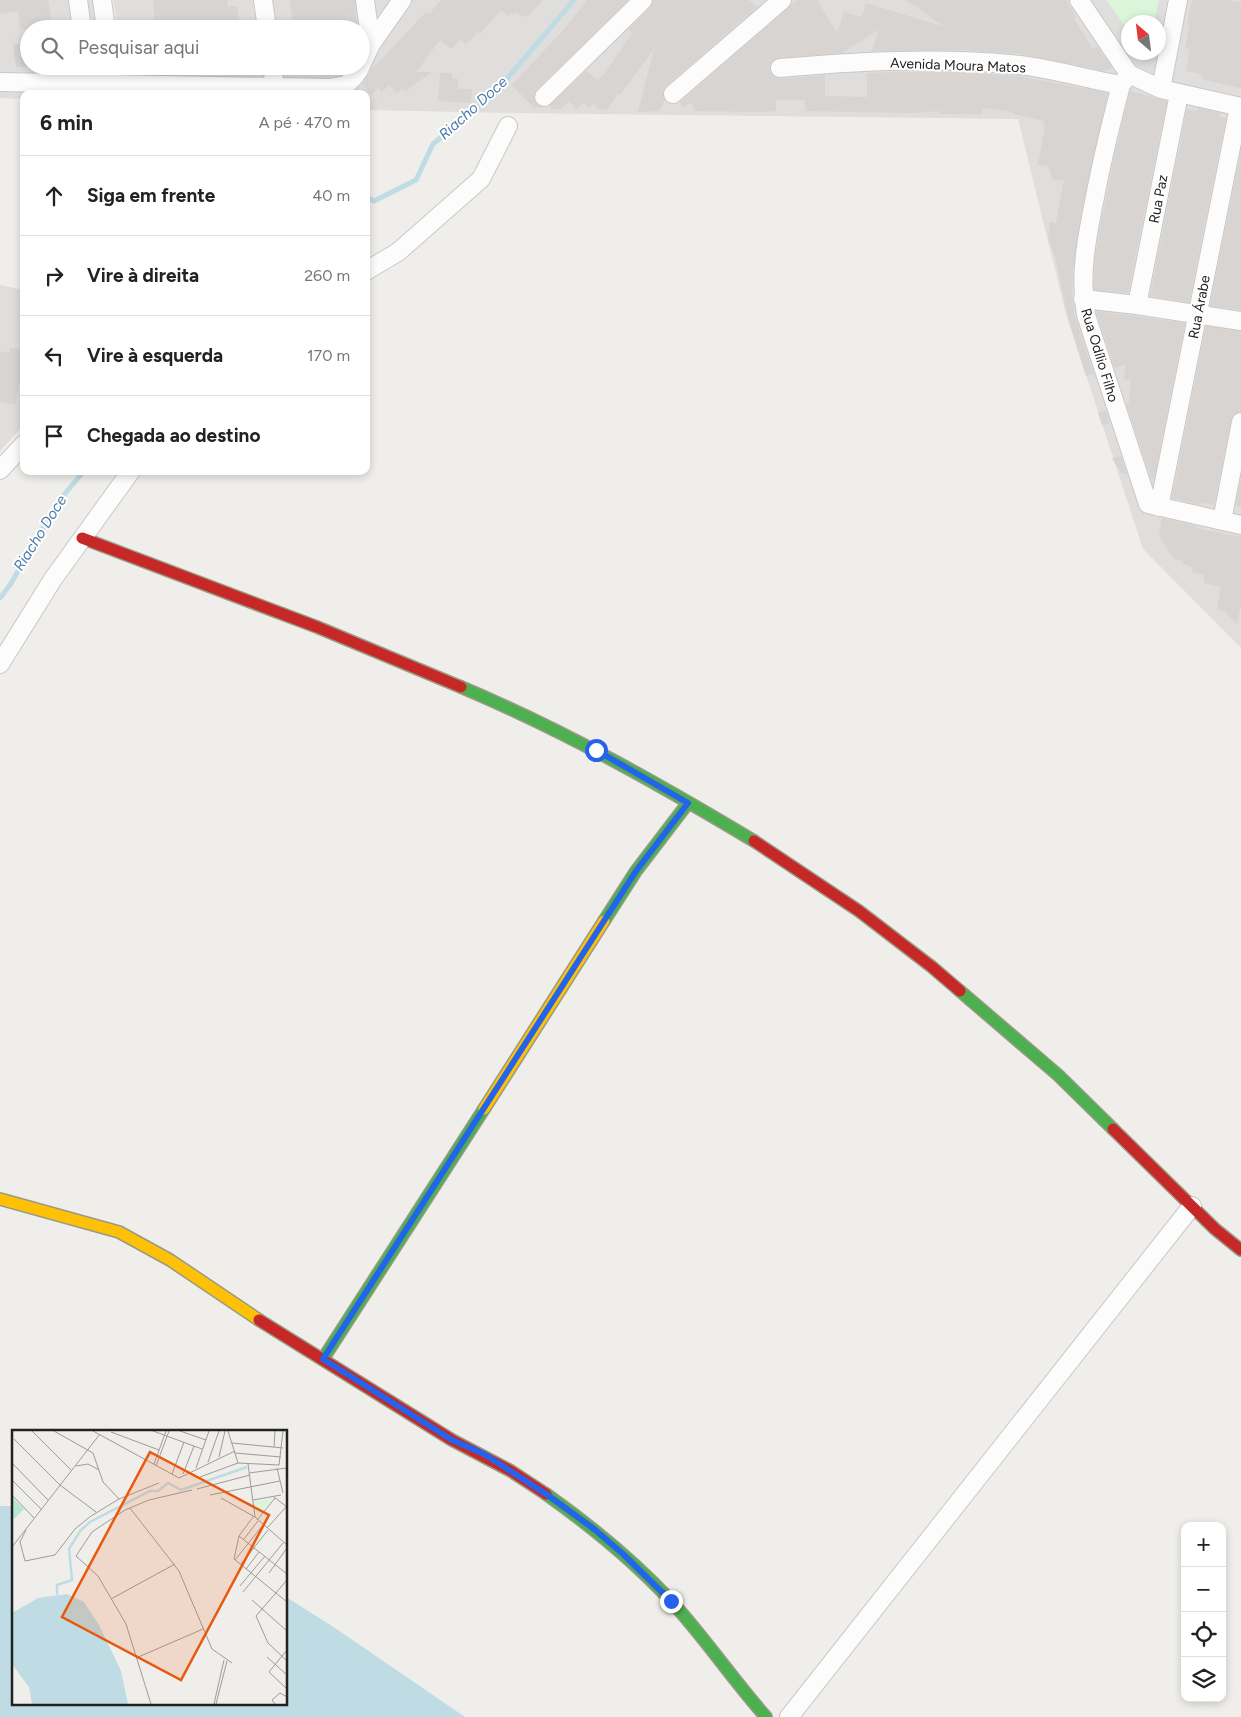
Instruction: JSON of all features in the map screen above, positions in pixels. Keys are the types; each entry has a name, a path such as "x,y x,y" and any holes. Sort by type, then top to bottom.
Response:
{"street":[{"path":"78,0 81,20"},
{"path":"102,0 105,20"},
{"path":"264,0 266,20"},
{"path":"365,0 368,20"},
{"path":"371,44 402,0"},
{"path":"544,98 642,0"},
{"path":"673,94 782,0"},
{"path":"1079,0 1125,80"},
{"path":"1161,89 1178,0"},
{"path":"370,37 371,44"},
{"name":"Avenida Moura Matos","path":"780,68 850,62 963,62 1033,67 1125,80 1240,107"},
{"path":"89,75 90,84"},
{"path":"112,75 113,84"},
{"path":"273,75 275,88"},
{"path":"0,82 330,88 346,84 354,75"},
{"name":"Rua Odílio Filho","path":"1125,80 1105,148 1084,254 1083,299 1086,314 1154,505"},
{"name":"Rua Paz","path":"1137,304 1179,94"},
{"name":"Rua Árabe","path":"1154,505 1240,107"},
{"path":"370,269 398,252 481,179 508,126"},
{"path":"1083,299 1137,304 1241,321"},
{"path":"1222,521 1241,422"},
{"path":"0,470 20,448"},
{"path":"0,664 53,579 127,475"},
{"path":"1154,505 1241,525"},
{"path":"82,538 317,626 516,710 596,750 753,840 859,912 932,967 1058,1075 1192,1206 1241,1250"},
{"path":"323,1359 631,880 688,803"},
{"path":"0,1199 119,1232 170,1260 234,1304 452,1440 484,1454 549,1496 594,1529 623,1554 671,1601 766,1717"},
{"path":"789,1717 1192,1206"}],"shaded area":[{"path":"0,0 112,0 115,20 20,20 20,75 370,75 370,20 116,20 113,0 1241,0 1241,648 1143,549 1066,314 1018,119 370,110 370,90 20,90 20,99 0,98"},
{"path":"0,285 20,289 20,429 0,451"}],"green space":[{"path":"1106,0 1159,0 1156,15 1121,15 1121,20"}],"water":[{"path":"0,1506 12,1506 12,1704 288,1704 288,1598 465,1717 0,1717"}],"building":[{"path":"0,0 48,0 51,20 20,20 20,29 18,11 0,14"},
{"path":"153,0 227,0 228,7 237,6 239,20 154,20"},
{"path":"290,0 355,0 356,20 292,20"},
{"path":"441,0 543,0 527,17 524,15 522,17 516,12 514,15 511,12 508,16 501,10 480,34 478,32 466,44 460,39 452,49 440,40 416,72 432,72 406,91 403,88 397,93 389,85 382,92 379,88 372,94 362,84 368,75 370,75 371,70 426,12 429,14"},
{"path":"587,0 628,0 537,89 534,100 537,105 543,107 534,108 512,85 566,27"},
{"path":"653,0 749,0 757,7 666,86 663,91 665,100 659,111 638,112 654,49 620,95 618,93 607,110 598,109 594,104 589,108 584,102 576,109 569,101 561,109 552,109 549,106 586,71 598,80 604,75 632,33 628,30 650,8"},
{"path":"797,0 817,0 837,33 844,12 862,17 866,3 945,27 906,0 1066,0 1076,17 1074,19 1093,49 1097,46 1112,67 1106,71 1021,54 960,50 872,51 879,29 842,53 779,58 774,60 769,68 772,74 780,79 825,75 825,96 867,97 867,73 900,72 960,72 1019,76 1108,93 1082,210 1073,270 1072,298 1075,317 1094,374 1086,376 1069,322 1055,257 1048,237 1050,222 1056,223 1064,180 1053,181 1048,166 1038,165 1045,126 1043,126 1044,121 1013,114 1013,112 983,108 982,114 940,114 940,111 910,113 805,111 805,100 776,100 776,111 763,112 695,111 691,103 682,107 680,102"},
{"path":"1192,0 1241,2 1241,88 1201,79 1202,74 1186,71 1190,49 1185,48 1190,25 1187,25"},
{"path":"20,44 20,67 16,67 13,45"},
{"path":"440,73 452,73 452,78 458,79 458,89 472,89 471,103 438,101"},
{"path":"1130,91 1167,101 1128,293 1094,290 1095,257 1100,228"},
{"path":"1198,108 1221,113 1220,117 1226,118 1189,302 1150,296 1187,109 1198,111"},
{"path":"1241,151 1241,310 1210,306"},
{"path":"1096,311 1185,323 1154,479 1151,478 1126,403 1129,403 1131,380 1124,379 1126,365 1115,368"},
{"path":"1206,326 1241,331 1241,412 1233,415 1231,420 1214,505 1201,502 1200,505 1172,498"},
{"path":"10,347 20,349 20,381 15,405 0,402 0,351 9,353"},
{"path":"1106,411 1110,423 1102,425 1098,413"},
{"path":"1121,456 1127,474 1121,473 1112,458"},
{"path":"1241,478 1241,507 1236,506"},
{"path":"1162,518 1197,526 1197,528 1241,537 1241,604 1237,624 1224,611 1217,609 1221,587 1204,583 1203,574 1192,572 1193,567 1183,564 1183,561 1174,559 1159,536"}],"waterway":[{"name":"Riacho Doce","path":"370,199 374,201 416,180 433,144 494,94 574,0"},
{"name":"Riacho Doce","path":"0,598 10,585 58,502 81,475"}],"traffic: fast":[{"path":"461,687 536,721 610,759 754,841"},
{"path":"604,921 636,871 688,803"},
{"path":"960,991 1058,1075 1113,1129"},
{"path":"323,1359 484,1109"},
{"path":"546,1494 612,1544 657,1586 696,1630 766,1717"}],"traffic: slow":[{"path":"484,1109 604,921"},
{"path":"0,1199 119,1232 170,1260 259,1320"}],"traffic: jam":[{"path":"82,538 317,627 461,687"},
{"path":"754,841 859,911 960,991"},
{"path":"1113,1129 1215,1229 1241,1250"},
{"path":"259,1320 452,1440 511,1471 546,1494"}],"route":[{"path":"596,750 688,803 636,871 323,1359 452,1440 484,1454 549,1496 594,1529 623,1554 671,1601"}]}
